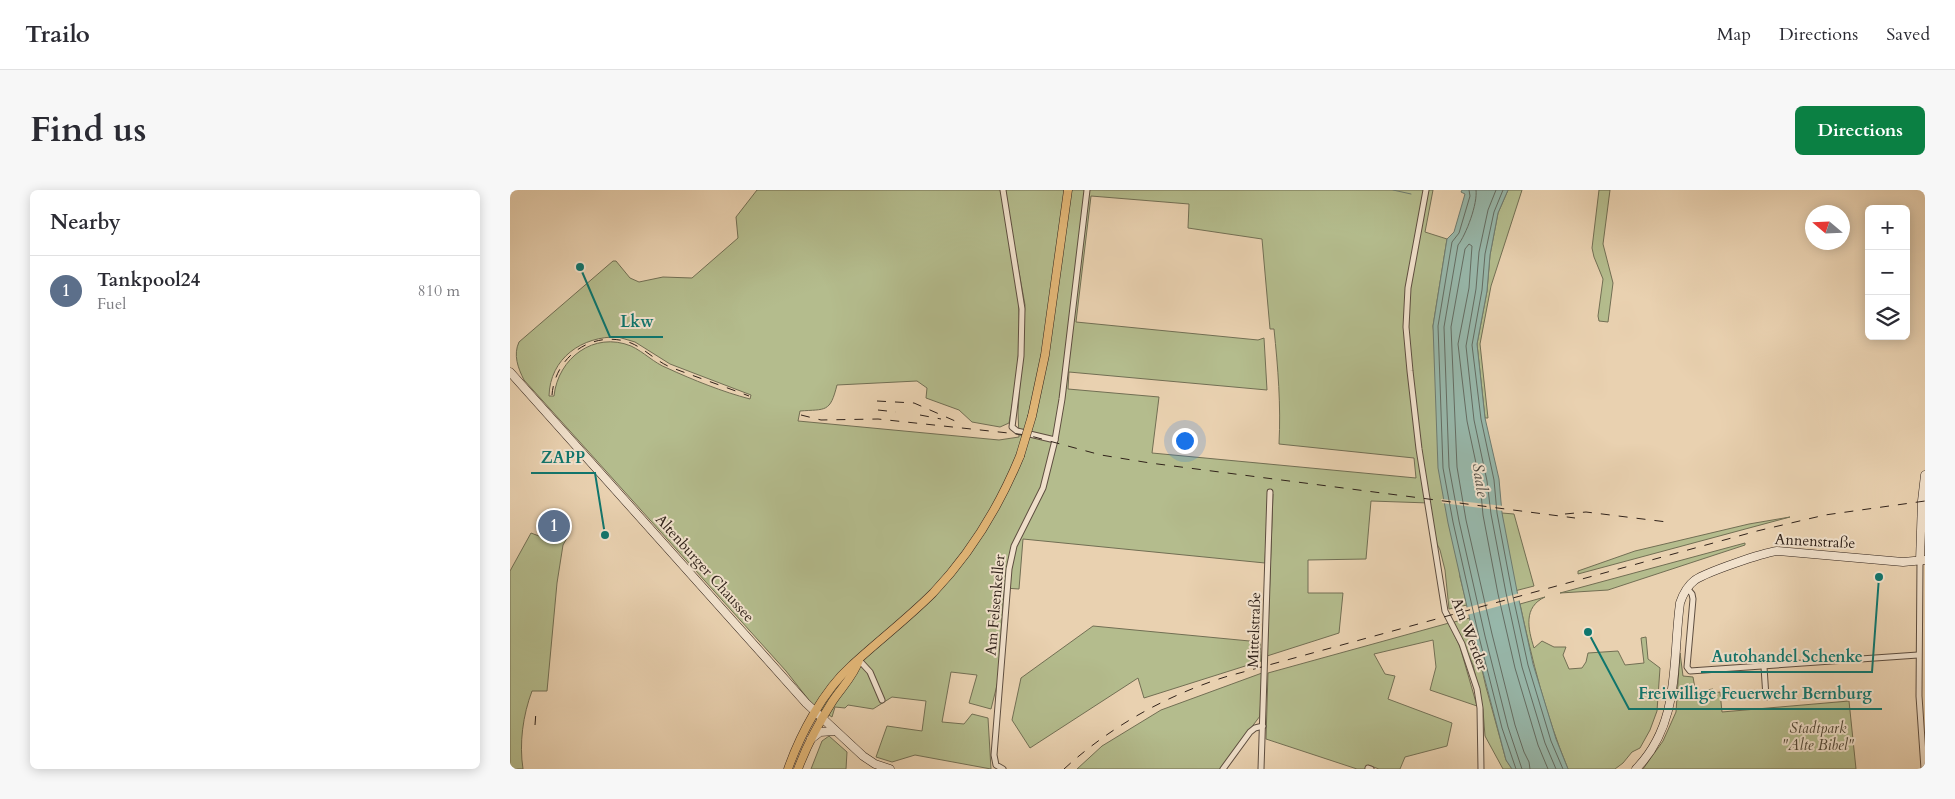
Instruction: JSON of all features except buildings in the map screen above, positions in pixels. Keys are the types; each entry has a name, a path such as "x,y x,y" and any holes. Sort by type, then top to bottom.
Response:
{"main road":[{"path":"788,769 800,739 836,682 851,666 924,601 957,566 992,514 1020,456 1032,416 1044,355 1068,190"},
{"name":"Altenburger Chaussee","path":"510,372 822,719 870,761 890,769"},
{"path":"1922,560 1922,501 1925,475"},
{"name":"Annenstraße","path":"1687,588 1696,579 1760,555 1777,551 1897,562 1922,560"},
{"path":"1636,769 1654,746 1666,721 1671,699 1680,603 1687,588"},
{"path":"798,769 822,719 837,695 856,671 859,660"},
{"path":"811,739 820,732 834,731"}],"street":[{"path":"1002,190 1022,310 1021,356 1012,427 1017,431 1055,440"},
{"name":"Am Felsenkeller","path":"1003,769 996,765 994,755 1010,559 1014,546 1043,488 1055,440 1062,399 1087,190"},
{"name":"Am Werder","path":"1426,190 1408,288 1406,327 1413,408 1445,611 1462,644 1478,689 1482,769"},
{"name":"Mittelstraße","path":"1261,769 1270,492"},
{"path":"1922,560 1918,665 1924,769"},
{"path":"1687,588 1692,594 1693,599 1687,667 1692,672 1918,655"},
{"path":"859,660 870,672 882,700"},
{"path":"1918,665 1925,664"},
{"path":"1764,667 1766,697"},
{"path":"1223,769 1250,732 1255,728 1263,726"}],"green space":[{"path":"757,190 1001,190 1014,266 1019,312 1017,368 1009,423 1000,427 972,422 959,410 926,398 927,388 917,381 837,385 832,401 826,408 800,411 798,421 999,440 1019,437 1018,412 1025,305 1004,190 1433,190 1425,232 1447,239 1433,326 1460,577 1467,605 1449,609 1445,570 1437,544 1429,503 1371,501 1366,559 1308,560 1308,593 1343,593 1339,633 1267,656 1273,494 1268,494 1265,563 1023,539 1019,589 1004,588 999,677 991,709 969,703 977,675 951,672 942,722 964,724 972,714 988,718 991,769 915,755 892,762 876,757 887,726 922,731 926,701 892,697 873,709 848,705 845,708 835,707 832,717 812,704 786,671 524,380 518,366 516,352 519,342 613,261 616,261 630,278 639,282 663,277 692,278 738,238 736,217","holes":["1091,196 1189,204 1188,228 1262,239 1270,329 1274,329 1277,358 1279,444 1414,458 1416,478 1152,453 1159,397 1068,389 1069,372 1267,390 1264,338 1258,340 1076,322","618,337 635,342 670,364 751,395 750,399 687,377 662,366 631,346 617,342 591,345 580,351 563,370 557,382 554,396 549,396 555,371 570,352 592,340"]},
{"path":"1508,190 1522,190 1491,286 1480,344 1488,418 1485,418 1477,344 1498,213"},
{"path":"1599,190 1610,190 1603,244 1613,283 1608,322 1599,321 1603,279 1592,248"},
{"path":"1502,513 1514,514 1534,586 1503,594"},
{"path":"1790,517 1578,574 1578,571 1635,551 1749,524"},
{"path":"531,533 552,541 567,538 563,545 557,583 547,691 532,691 523,729 521,749 523,769 510,769 510,571"},
{"path":"1745,543 1745,545 1608,590 1560,593"},
{"path":"1545,597 1538,601 1530,613 1529,626 1534,648 1542,641 1554,647 1566,647 1563,655 1569,669 1582,668 1588,653 1618,651 1625,665 1644,663 1641,638 1646,637 1648,659 1660,668 1657,711 1650,730 1640,748 1632,752 1615,769 1568,769 1540,688 1520,604"},
{"path":"1470,618 1506,760 1512,769 1503,769 1485,736 1483,710 1473,665 1454,622"},
{"path":"1449,623 1460,647 1477,706 1430,690 1436,667 1433,640 1374,654 1385,674 1395,676 1388,699 1452,723 1447,746 1405,757 1400,769 1379,769 1368,765 1365,769 1357,769 1266,739 1268,673"},
{"path":"1093,626 1260,642 1261,661 1144,698 1138,678 1030,748 1012,720 1021,678"},
{"name":"Stadtpark \"Alte Bibel\"","path":"1680,653 1683,676 1693,677 1696,694 1699,691 1713,689 1713,693 1720,692 1722,712 1849,701 1856,769 1643,769 1663,741 1676,712"},
{"path":"1262,673 1260,716 1220,769 1077,769 1102,746 1161,710"},
{"path":"829,736 847,752 846,769 811,769 822,741"}],"water":[{"name":"Saale","path":"1462,190 1508,190 1498,213 1477,344 1485,418 1499,479 1502,513 1517,591 1533,664 1556,739 1568,769 1512,769 1506,760 1474,638 1448,523 1438,468 1433,326 1447,239 1454,232 1465,194 1461,192"}],"pier":[{"path":"1441,499 1504,506 1504,511 1442,503"},
{"path":"1520,593 1521,600 1467,615 1465,608"}],"waterway":[{"path":"1393,190 1411,194"}],"railway":[{"path":"552,395 560,368 578,349 590,343 603,340 617,340 631,343 670,367 749,396"},
{"path":"877,401 914,403 962,424"},
{"path":"878,410 896,412"},
{"path":"801,415 821,420 878,419 1027,435 1101,455 1150,463 1575,518"},
{"path":"920,415 941,419"},
{"path":"1064,769 1119,726 1139,714 1181,693 1225,677 1757,531 1825,515 1925,501"},
{"path":"1565,514 1586,512 1667,522"},
{"path":"535,725 536,711"}],"place":[{"name":"Lkw","path":"580,267"},
{"name":"Tankpool24","path":"554,526"},
{"name":"ZAPP","path":"605,535"},
{"name":"Autohandel Schenke","path":"1879,577"},
{"name":"Freiwillige Feuerwehr Bernburg","path":"1588,632"}]}
